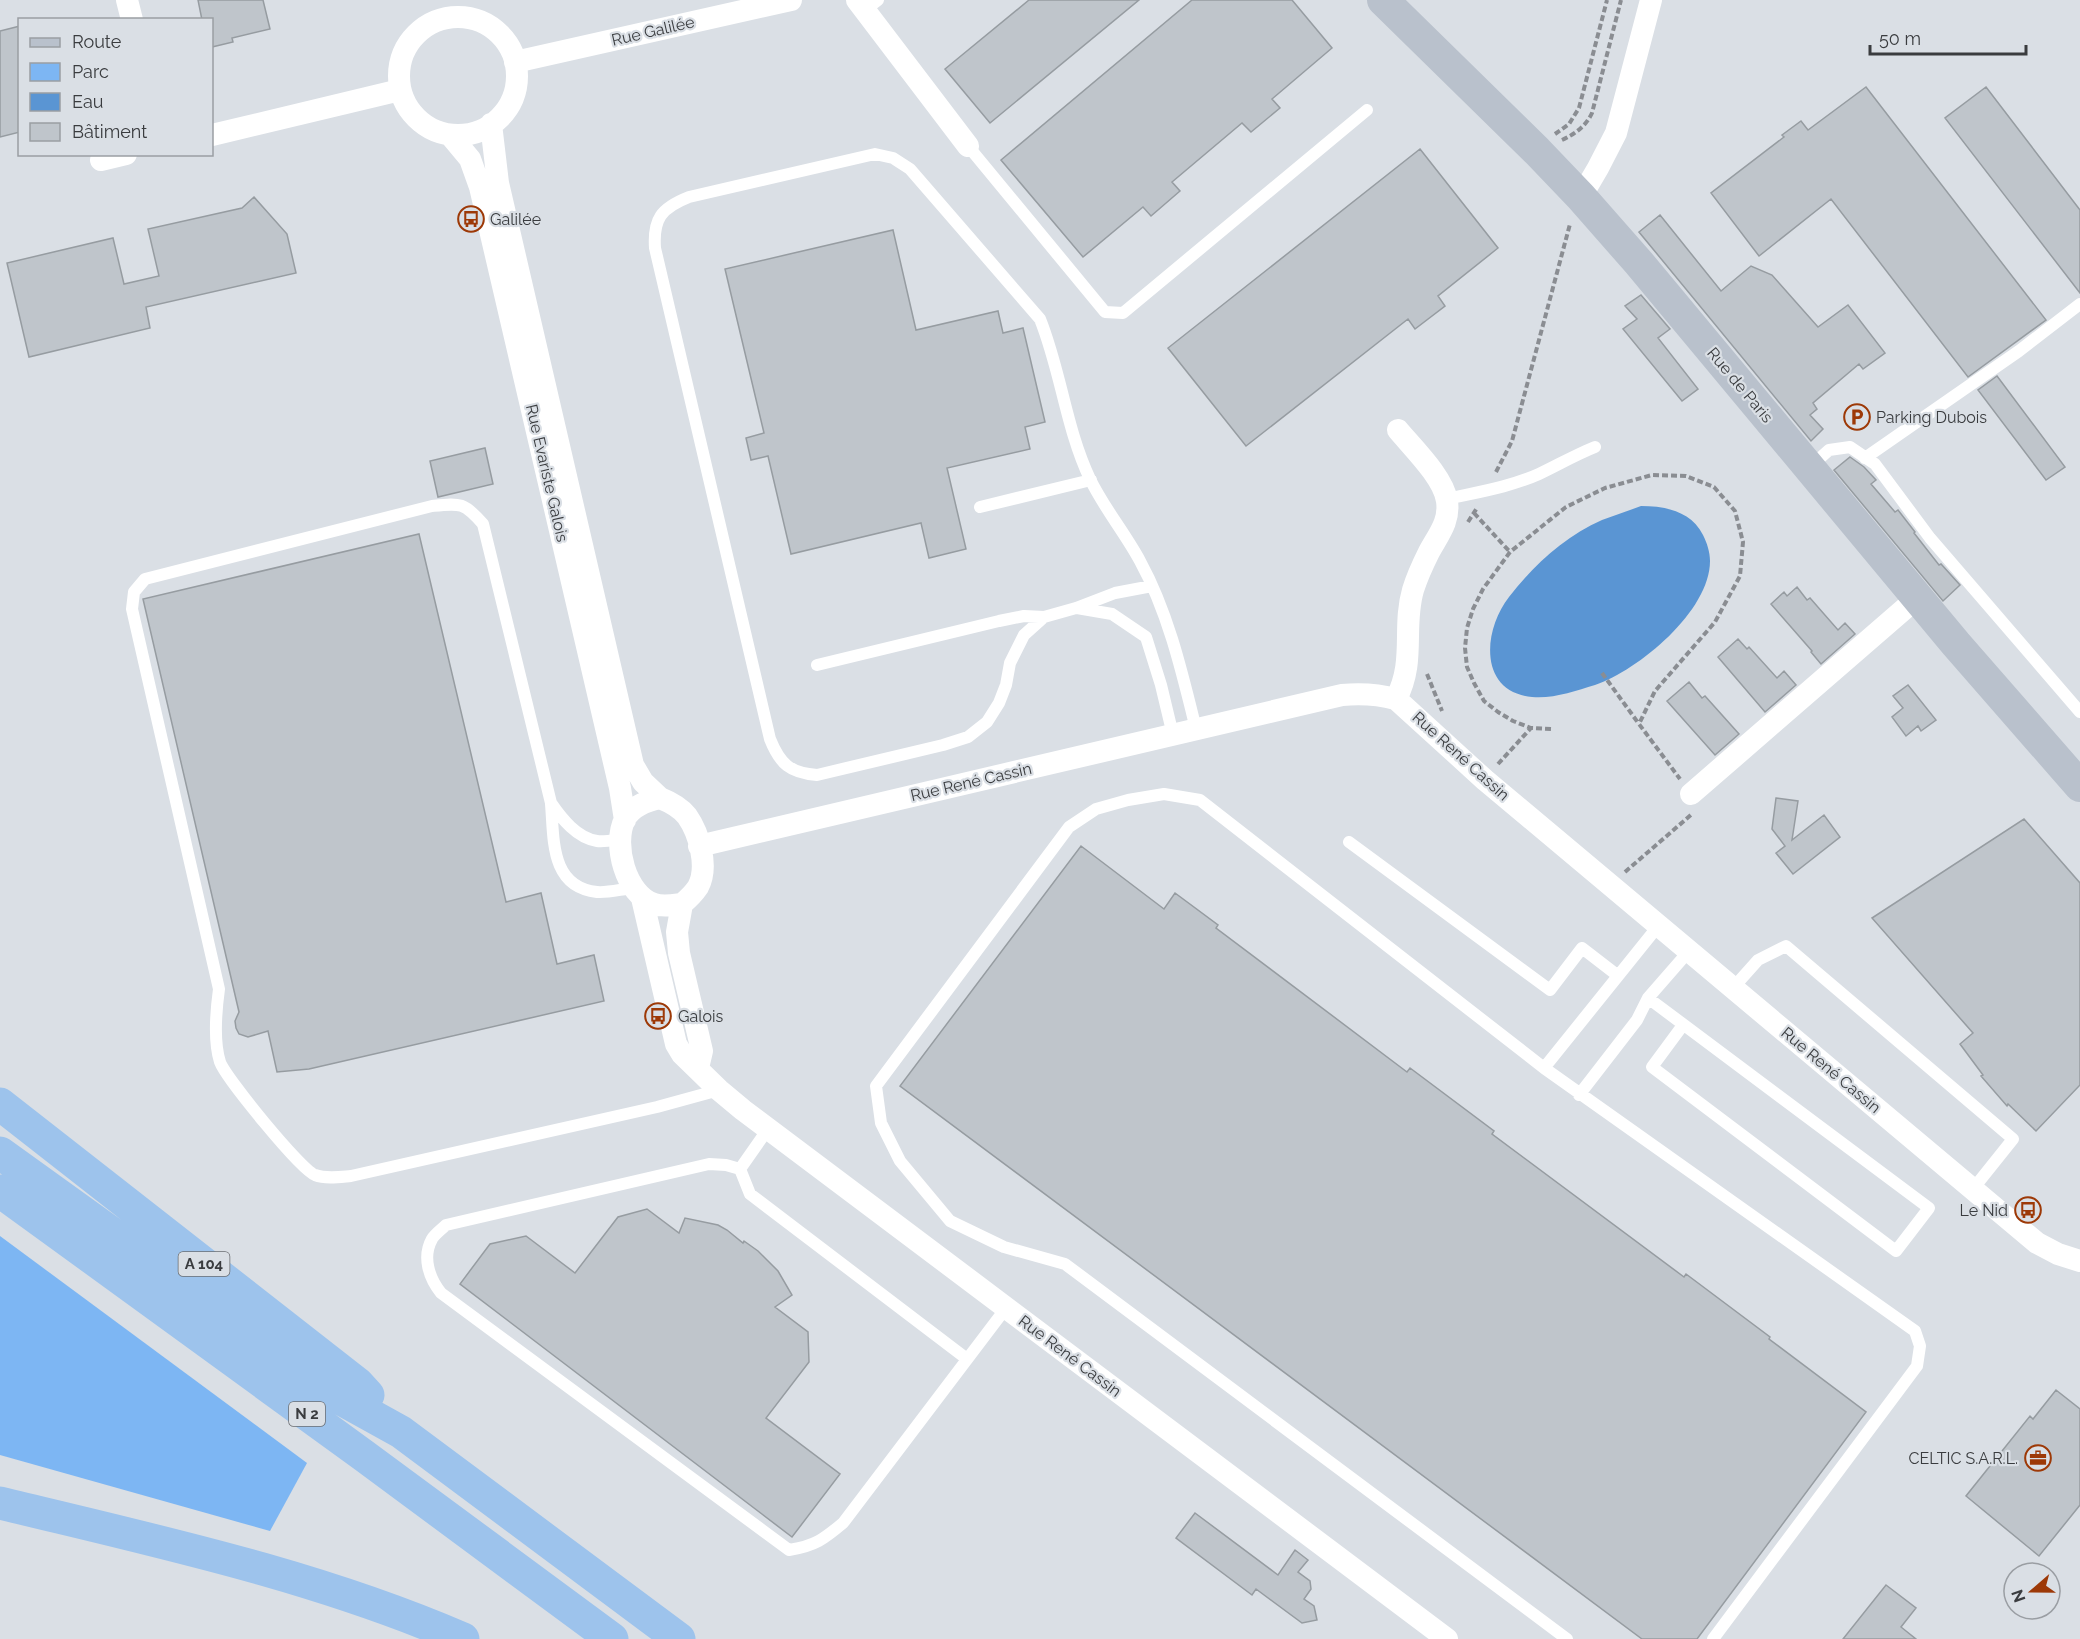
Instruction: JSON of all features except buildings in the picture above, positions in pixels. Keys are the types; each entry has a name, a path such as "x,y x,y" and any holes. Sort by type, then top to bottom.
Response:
{"highway":[{"name":"A 104","path":"0,1104 358,1384 401,1432 679,1639"},
{"name":"N 2","path":"0,1153 345,1401 401,1432"},
{"name":"N 2","path":"0,1191 612,1639"},
{"path":"0,1503 236,1560 416,1619 463,1639"}],"street":[{"path":"127,0 132,18"},
{"name":"Rue Galilée","path":"515,62 791,0"},
{"name":"Rue de Paris","path":"1383,0 1547,147 1576,208 1639,263 1917,598 2080,786"},
{"path":"1576,208 1616,133 1652,0"},
{"path":"867,3 968,146"},
{"path":"478,10 509,48 515,62 516,80 513,97 504,112 491,124 465,135 450,135 434,130 419,120 407,107 400,90 399,72 402,55 411,40 424,28 440,20 478,10"},
{"path":"213,135 400,90"},
{"name":"Rue Evariste Galois","path":"450,135 470,159 480,187 620,788 623,829 620,847 625,872 638,893 676,1044 682,1054 698,1068 702,1051 679,953 677,932 682,904 692,895 700,879 702,858 694,829 686,814 674,804 660,798 643,782 633,765 498,183 491,124"},
{"path":"101,160 118,156"},
{"path":"1396,699 1407,671 1408,626 1412,596 1429,552 1446,522 1447,500 1443,487 1398,430"},
{"path":"1691,794 1917,598"},
{"name":"Rue René Cassin","path":"699,846 1342,695 1377,694 1396,699 1485,780 2037,1243 2058,1254 2080,1261"},
{"path":"623,829 634,809 646,801 660,798"},
{"path":"638,893 655,905 682,904"},
{"name":"Rue René Cassin","path":"698,1068 719,1090 768,1129 1447,1639"}],"lane":[{"path":"968,146 1105,312 1123,313 1367,110"},
{"path":"1044,616 1024,635 1010,663 1006,685 999,703 987,722 968,737 817,775 802,774 788,768 776,755 770,739 655,248 654,231 660,216 673,203 688,197 875,154 893,158 909,169 1041,319 1050,344 1072,432 1090,480 1136,554 1152,586 1179,661 1196,729"},
{"path":"1865,458 2019,351 2080,304"},
{"path":"1447,500 1486,491 1538,474 1565,459 1595,447"},
{"path":"1809,468 1829,450 1850,447 1875,464 1930,538 2080,712"},
{"path":"980,507 1090,480"},
{"path":"638,893 580,889 565,876 555,854 551,803 483,524 470,509 455,503 432,506 146,579 134,592 132,609 219,989 215,1021 220,1062 245,1098 312,1174 326,1177 351,1176 646,1109 719,1090"},
{"path":"817,665 999,621 1024,616 1044,616 1076,608 1115,593 1152,586"},
{"path":"1076,608 1112,614 1146,637 1173,735"},
{"path":"1566,1639 1065,1264 1004,1247 950,1221 900,1161 881,1123 876,1086 1069,827 1096,809 1164,794 1200,800 1579,1095 1915,1331 1920,1346 1917,1366 1908,1380 1713,1639"},
{"path":"551,803 563,820 598,842 623,829"},
{"path":"1349,842 1550,990 1582,948 1617,975"},
{"path":"1544,1068 1659,925"},
{"path":"1733,988 1758,960 1786,946 2013,1139 1973,1189"},
{"path":"1579,1095 1637,1020 1648,998 1689,951"},
{"path":"1648,998 1929,1208 1896,1251 1652,1067 1683,1025"},
{"path":"740,1169 768,1129"},
{"path":"740,1169 709,1164 446,1225 433,1238 427,1258 434,1284 441,1293 789,1550 807,1547 824,1540 843,1523 1006,1308"},
{"path":"740,1169 750,1194 967,1359"}],"path":[{"path":"1547,147 1558,131 1569,124 1576,114 1607,0"},
{"path":"1547,147 1578,130 1589,119 1621,0"},
{"path":"1467,522 1512,441 1576,208"},
{"path":"1551,729 1532,728 1498,712 1484,701 1467,667 1465,648 1467,628 1483,589 1510,552 1566,507 1605,488 1652,475 1686,476 1714,487 1735,511 1743,542 1740,576 1715,622 1655,691 1639,724"},
{"path":"1474,513 1510,552"},
{"path":"1426,672 1446,718"},
{"path":"1602,673 1691,794 1695,804 1693,813 1622,874 1631,881"},
{"path":"1496,767 1532,728"}],"green space":[{"path":"0,1236 307,1463 270,1531 0,1455"}],"water":[{"path":"1641,506 1676,511 1692,520 1703,535 1710,561 1707,580 1698,599 1669,636 1632,666 1613,677 1595,685 1548,697 1532,697 1514,693 1502,684 1494,672 1490,658 1494,626 1509,597 1539,563 1575,534 1602,520"}],"place":[{"name":"Galilée","path":"471,219"},
{"name":"Parking Dubois","path":"1857,417"},
{"name":"Galois","path":"658,1016"},
{"name":"Le Nid","path":"2028,1210"},
{"name":"CELTIC S.A.R.L.","path":"2038,1458"}]}
